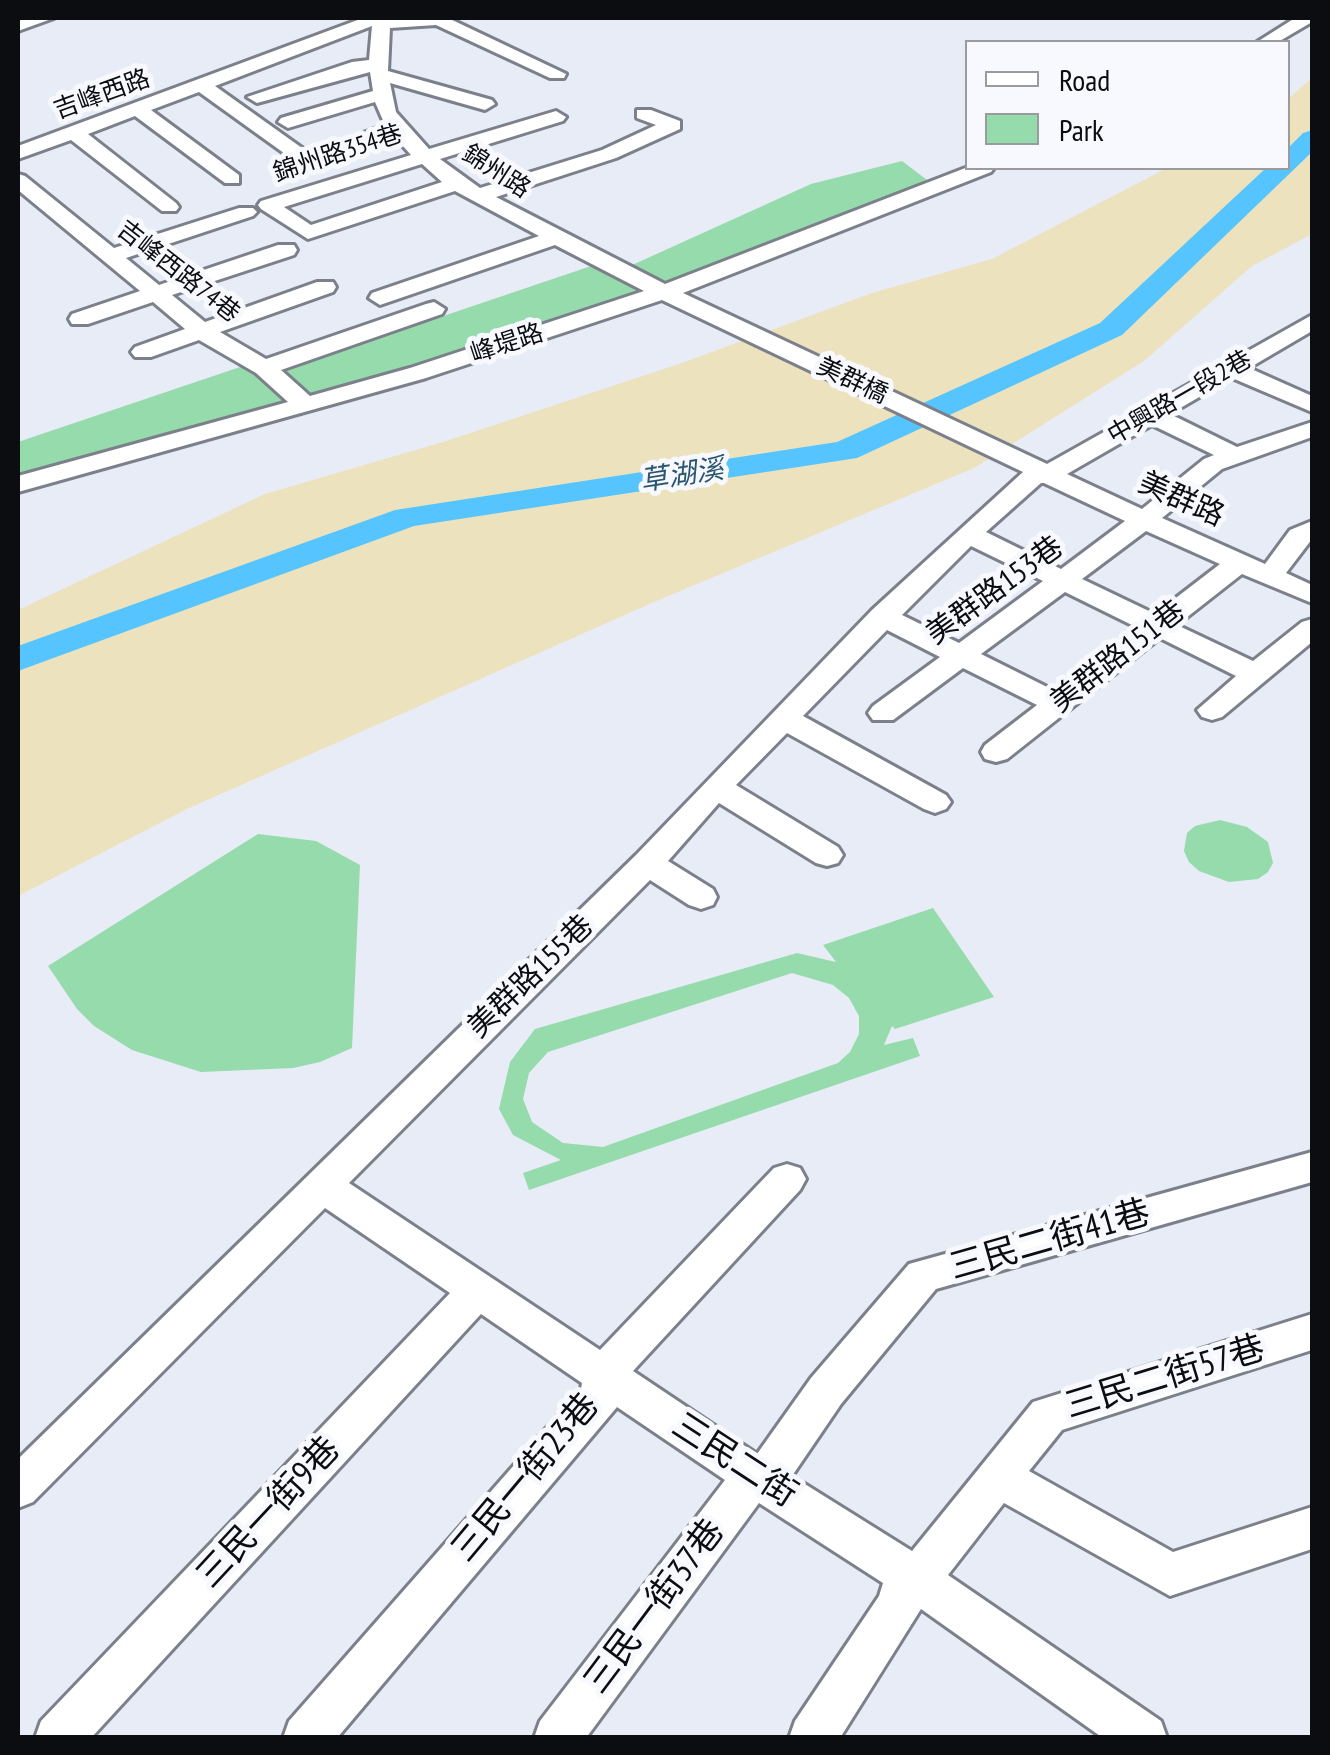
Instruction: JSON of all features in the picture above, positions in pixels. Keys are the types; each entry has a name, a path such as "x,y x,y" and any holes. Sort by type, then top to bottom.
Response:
{"street":[{"path":"18,26 45,18"},
{"path":"1269,40 1306,18"},
{"path":"381,19 392,98"},
{"name":"吉峰西路","path":"18,153 381,19 438,20 558,74"},
{"path":"256,96 358,66 392,98"},
{"path":"203,86 302,156"},
{"path":"338,146 392,98 454,93"},
{"path":"288,122 392,98 454,93 485,104"},
{"name":"錦州路","path":"392,98 424,156 457,184 554,238 672,296"},
{"path":"138,109 232,178"},
{"path":"477,196 609,154 672,125 644,114"},
{"name":"錦州路354巷","path":"457,184 308,233 268,205 556,117"},
{"path":"73,132 169,208"},
{"name":"峰堤路","path":"18,484 418,373 672,296 979,170"},
{"name":"吉峰西路74巷","path":"18,180 204,332 264,368 306,405"},
{"path":"110,256 246,212"},
{"path":"380,298 554,238"},
{"path":"80,319 286,250"},
{"path":"143,352 325,287"},
{"name":"美群橋","path":"672,296 1037,468"},
{"path":"264,368 434,309"},
{"name":"中興路一段2巷","path":"1037,468 1150,414 1312,322"},
{"path":"1230,369 1312,406"},
{"path":"1150,414 1236,456"},
{"name":"美群路153巷","path":"883,713 1144,520 1213,464 1312,430"},
{"name":"美群路","path":"1037,468 1312,596"},
{"name":"美群路155巷","path":"18,1488 648,863 882,616 1033,477 1037,468"},
{"path":"1270,576 1299,536 1312,529"},
{"path":"968,534 1256,674"},
{"name":"美群路151巷","path":"996,752 1240,562"},
{"path":"882,616 1058,704"},
{"path":"1212,710 1312,628"},
{"path":"784,718 935,802"},
{"path":"716,787 828,855"},
{"path":"648,863 702,897"},
{"name":"三民二街41巷","path":"759,1479 826,1391 923,1276 1312,1166"},
{"name":"三民一街23巷","path":"306,1738 601,1396 604,1375 788,1179"},
{"name":"三民二街","path":"323,1186 759,1479 912,1576 1143,1737"},
{"name":"三民一街9巷","path":"58,1738 480,1288"},
{"name":"三民二街57巷","path":"812,1738 900,1604 912,1576 1048,1415 1312,1332"},
{"path":"999,1476 1170,1574 1312,1528"},
{"name":"三民一街37巷","path":"556,1738 759,1479"}],"green space":[{"path":"902,161 931,183 669,285 630,266 811,184"},
{"path":"597,264 648,294 311,397 281,371"},
{"path":"243,366 291,402 18,479 18,442"},
{"path":"1220,820 1247,827 1268,842 1273,863 1268,872 1258,879 1229,882 1199,871 1189,862 1184,851 1187,833 1195,826"},
{"path":"258,834 316,841 360,865 352,1048 293,1068 201,1072 132,1050 94,1026 77,1009 48,966"},
{"path":"933,908 994,997 895,1029 892,1026 884,1045 913,1038 920,1056 529,1190 523,1173 561,1160 513,1135 499,1109 510,1062 535,1029 797,953 836,962 823,945","holes":["792,973 833,985 849,998 859,1016 859,1034 850,1052 838,1063 603,1147 563,1143 532,1122 523,1099 529,1073 548,1052"]}],"sand":[{"path":"1312,78 1312,234 1252,266 1144,361 974,468 654,602 187,809 18,896 18,610 265,494 443,442 682,363 872,293 992,259 1163,170 1290,170 1290,97"}],"waterway":[{"name":"草湖溪","path":"1290,160 1312,138"},
{"name":"草湖溪","path":"18,659 407,517 845,451 1111,329 1279,170"}]}
